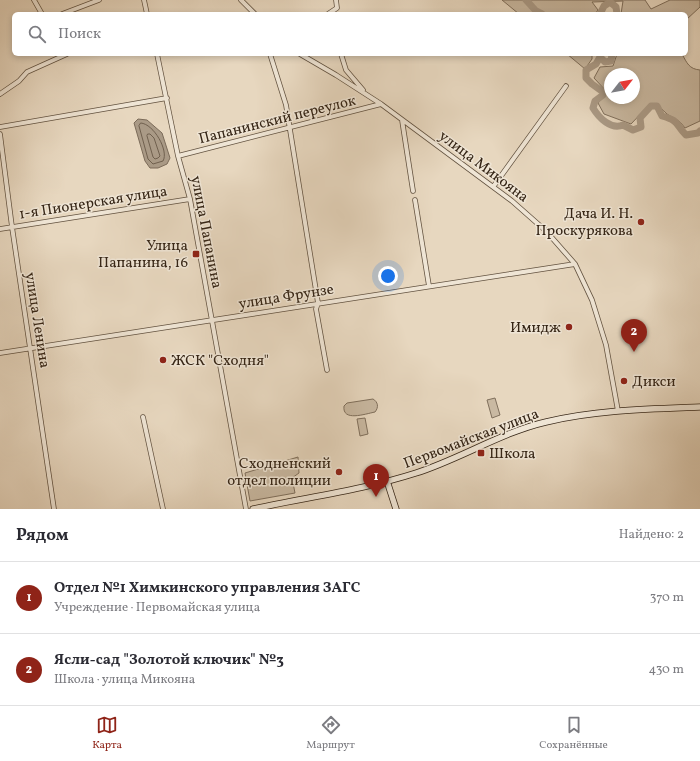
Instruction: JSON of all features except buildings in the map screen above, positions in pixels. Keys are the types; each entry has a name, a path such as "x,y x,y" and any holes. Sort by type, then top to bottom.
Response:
{"main road":[{"name":"Первомайская улица","path":"253,509 387,481 438,466 527,427 546,422 618,411 700,407"},
{"path":"387,481 396,509"}],"street":[{"path":"34,0 41,12"},
{"path":"67,12 98,0"},
{"path":"144,0 147,12"},
{"path":"242,0 254,12"},
{"path":"331,12 337,8 336,0"},
{"path":"0,94 19,81 27,72 63,56"},
{"name":"улица Папанина","path":"157,56 178,156 190,199 246,509"},
{"path":"271,56 286,105 318,303 316,309 327,370"},
{"name":"улица Микояна","path":"303,56 381,104 512,200 546,230 575,264 592,300 606,345 618,411"},
{"path":"341,56 346,70 366,94"},
{"path":"493,187 566,86"},
{"path":"0,127 167,98"},
{"name":"Папанинский переулок","path":"178,156 289,129 381,104"},
{"path":"402,120 413,190"},
{"name":"улица Ленина","path":"0,134 12,227 54,509"},
{"name":"1-я Пионерская улица","path":"0,228 190,199"},
{"path":"415,200 429,286"},
{"name":"улица Фрунзе","path":"0,353 575,264"},
{"path":"144,417 163,509"}],"shaded area":[{"path":"502,0 645,0 651,9 670,0 700,0 700,7 688,18 688,12 621,12 623,1 592,2 598,10 596,12 517,12"},
{"path":"569,56 592,56 592,59 585,69"},
{"path":"616,56 683,56 691,67 700,70 700,121 685,128 660,107 650,104 631,124 604,114 598,103 604,96 604,104 640,104 640,68 604,68 604,89 594,78 600,67 613,66"},
{"path":"495,398 500,415 492,418 487,400"},
{"path":"373,399 377,405 375,412 355,416 347,414 344,411 344,406 347,403"},
{"path":"365,418 368,434 360,436 357,419"},
{"path":"298,457 299,473 292,478 295,493 250,501 245,473"}],"water":[{"path":"138,119 147,120 162,133 170,158 167,164 158,168 150,168 145,161 134,123"}],"waterway":[{"path":"526,0 538,12"},
{"path":"601,12 604,6 610,2 616,7 617,12"},
{"path":"612,56 611,61 605,62 600,57 596,64 586,70 586,78 603,92 603,95 595,101 593,108 602,119 614,126 623,125 633,130 641,127 640,118 651,106 657,106 662,116 675,121 686,135 698,133 700,131"}],"place":[{"name":"Дача И. Н. Проскурякова","path":"641,222"},
{"name":"Улица Папанина, 16","path":"196,254"},
{"name":"Имидж","path":"569,327"},
{"name":"Ясли-сад \"Золотой ключик\" №3","path":"634,352"},
{"name":"ЖСК \"Сходня\"","path":"163,360"},
{"name":"Дикси","path":"624,381"},
{"name":"Школа","path":"481,453"},
{"name":"Сходненский отдел полиции","path":"339,472"},
{"name":"Отдел №1 Химкинского управления ЗАГС","path":"376,497"}]}
